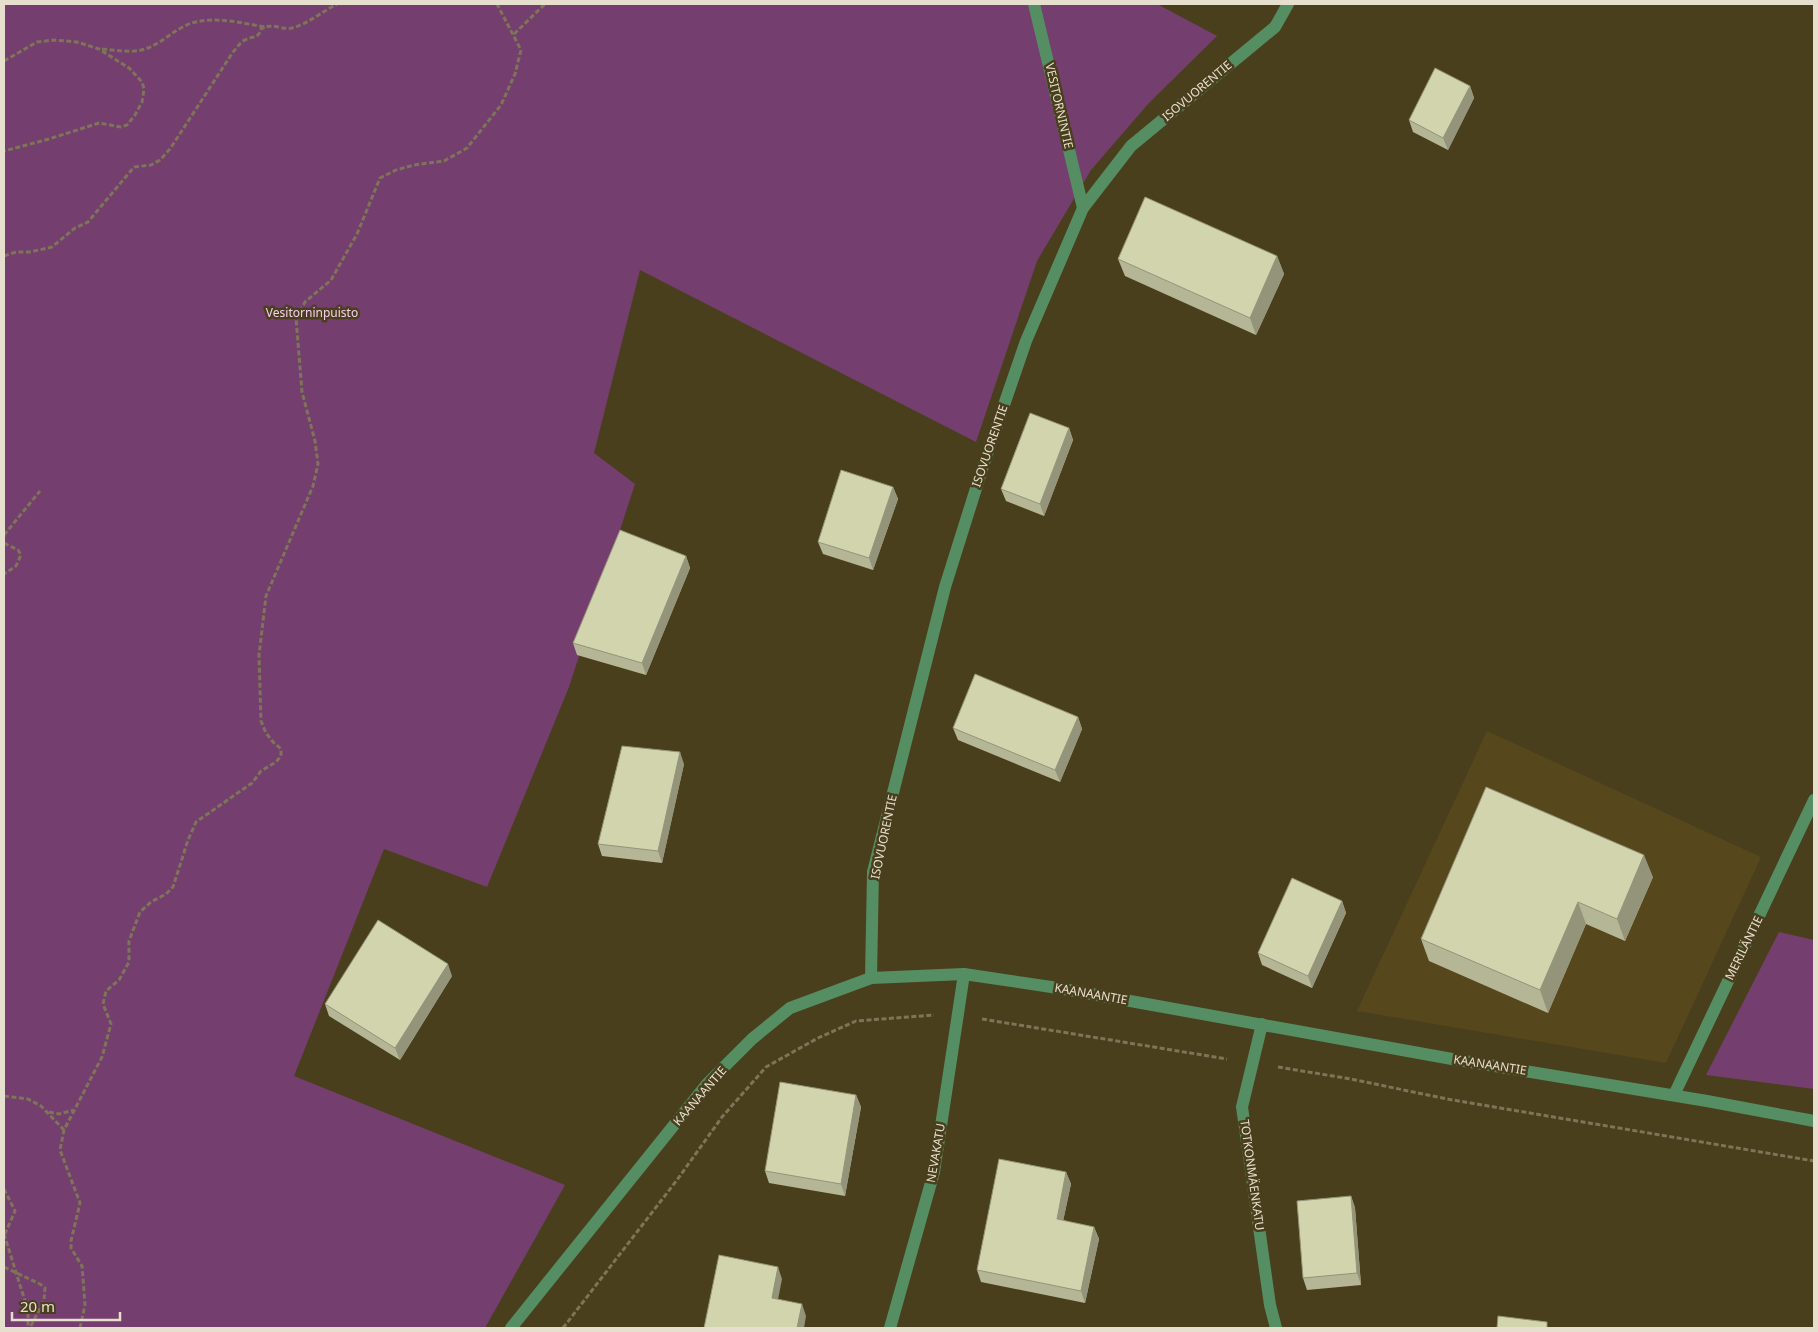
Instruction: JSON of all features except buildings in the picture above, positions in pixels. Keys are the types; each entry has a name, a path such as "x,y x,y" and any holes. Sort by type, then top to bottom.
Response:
{"street":[{"name":"VESITORNINTIE","path":"1034,4 1083,208"},
{"name":"ISOVUORENTIE","path":"871,978 873,872 945,587 984,463 1026,341 1083,208 1130,146 1275,27 1288,4"},
{"name":"MERILÄNTIE","path":"1674,1095 1814,800"},
{"name":"KAANAANTIE","path":"511,1328 707,1084 752,1039 790,1008 871,978 964,974 1058,988 1814,1121"},
{"name":"NEVAKATU","path":"890,1328 934,1172 964,974"},
{"name":"TOTKONMÄENKATU","path":"1262,1024 1242,1107 1270,1305 1276,1328"}],"path":[{"path":"4,61 37,42 54,40 134,52 149,48 191,23 230,21 265,27 292,28 337,4"},
{"path":"80,1328 85,1305 82,1266 72,1248 71,1240 80,1203 60,1150 64,1130 102,1057 111,1024 103,1004 106,991 119,980 129,962 129,941 140,912 151,902 166,894 172,887 196,822 252,783 261,771 276,762 280,756 281,749 266,733 261,721 259,655 266,596 314,486 318,464 315,441 302,392 296,318 305,302 332,280 357,234 380,178 414,164 444,161 467,148 501,105 515,74 520,50 514,34 497,4"},
{"path":"514,34 546,4"},
{"path":"4,256 16,252 30,252 52,247 75,228 90,221 134,167 148,166 160,160 176,140 233,52 243,40 256,38 260,35 261,29 265,27"},
{"path":"4,151 49,140 99,123 121,127 132,120 144,95 142,82 129,68 99,48"},
{"path":"4,535 40,491"},
{"path":"4,543 18,550 20,555 16,566 4,574"},
{"path":"563,1328 677,1180 722,1117 766,1067 818,1038 856,1021 926,1015 958,1016 1351,1079 1446,1099 1814,1161"},
{"path":"4,1096 28,1099 41,1106 64,1130"},
{"path":"48,1112 59,1114 75,1110"},
{"path":"4,1189 15,1211 4,1235 25,1301 29,1328"},
{"path":"4,1267 40,1284 44,1288 44,1300 29,1328"}],"shaded area":[{"path":"1487,731 1761,857 1666,1063 1357,1011"}],"green space":[{"name":"Vesitorninpuisto","path":"4,4 1157,4 1217,36 1148,104 1091,170 1037,261 976,442 640,270 594,453 635,484 569,687 487,887 384,849 294,1076 565,1185 485,1328 4,1328"},
{"path":"1779,932 1814,940 1814,1089 1706,1075"}]}
